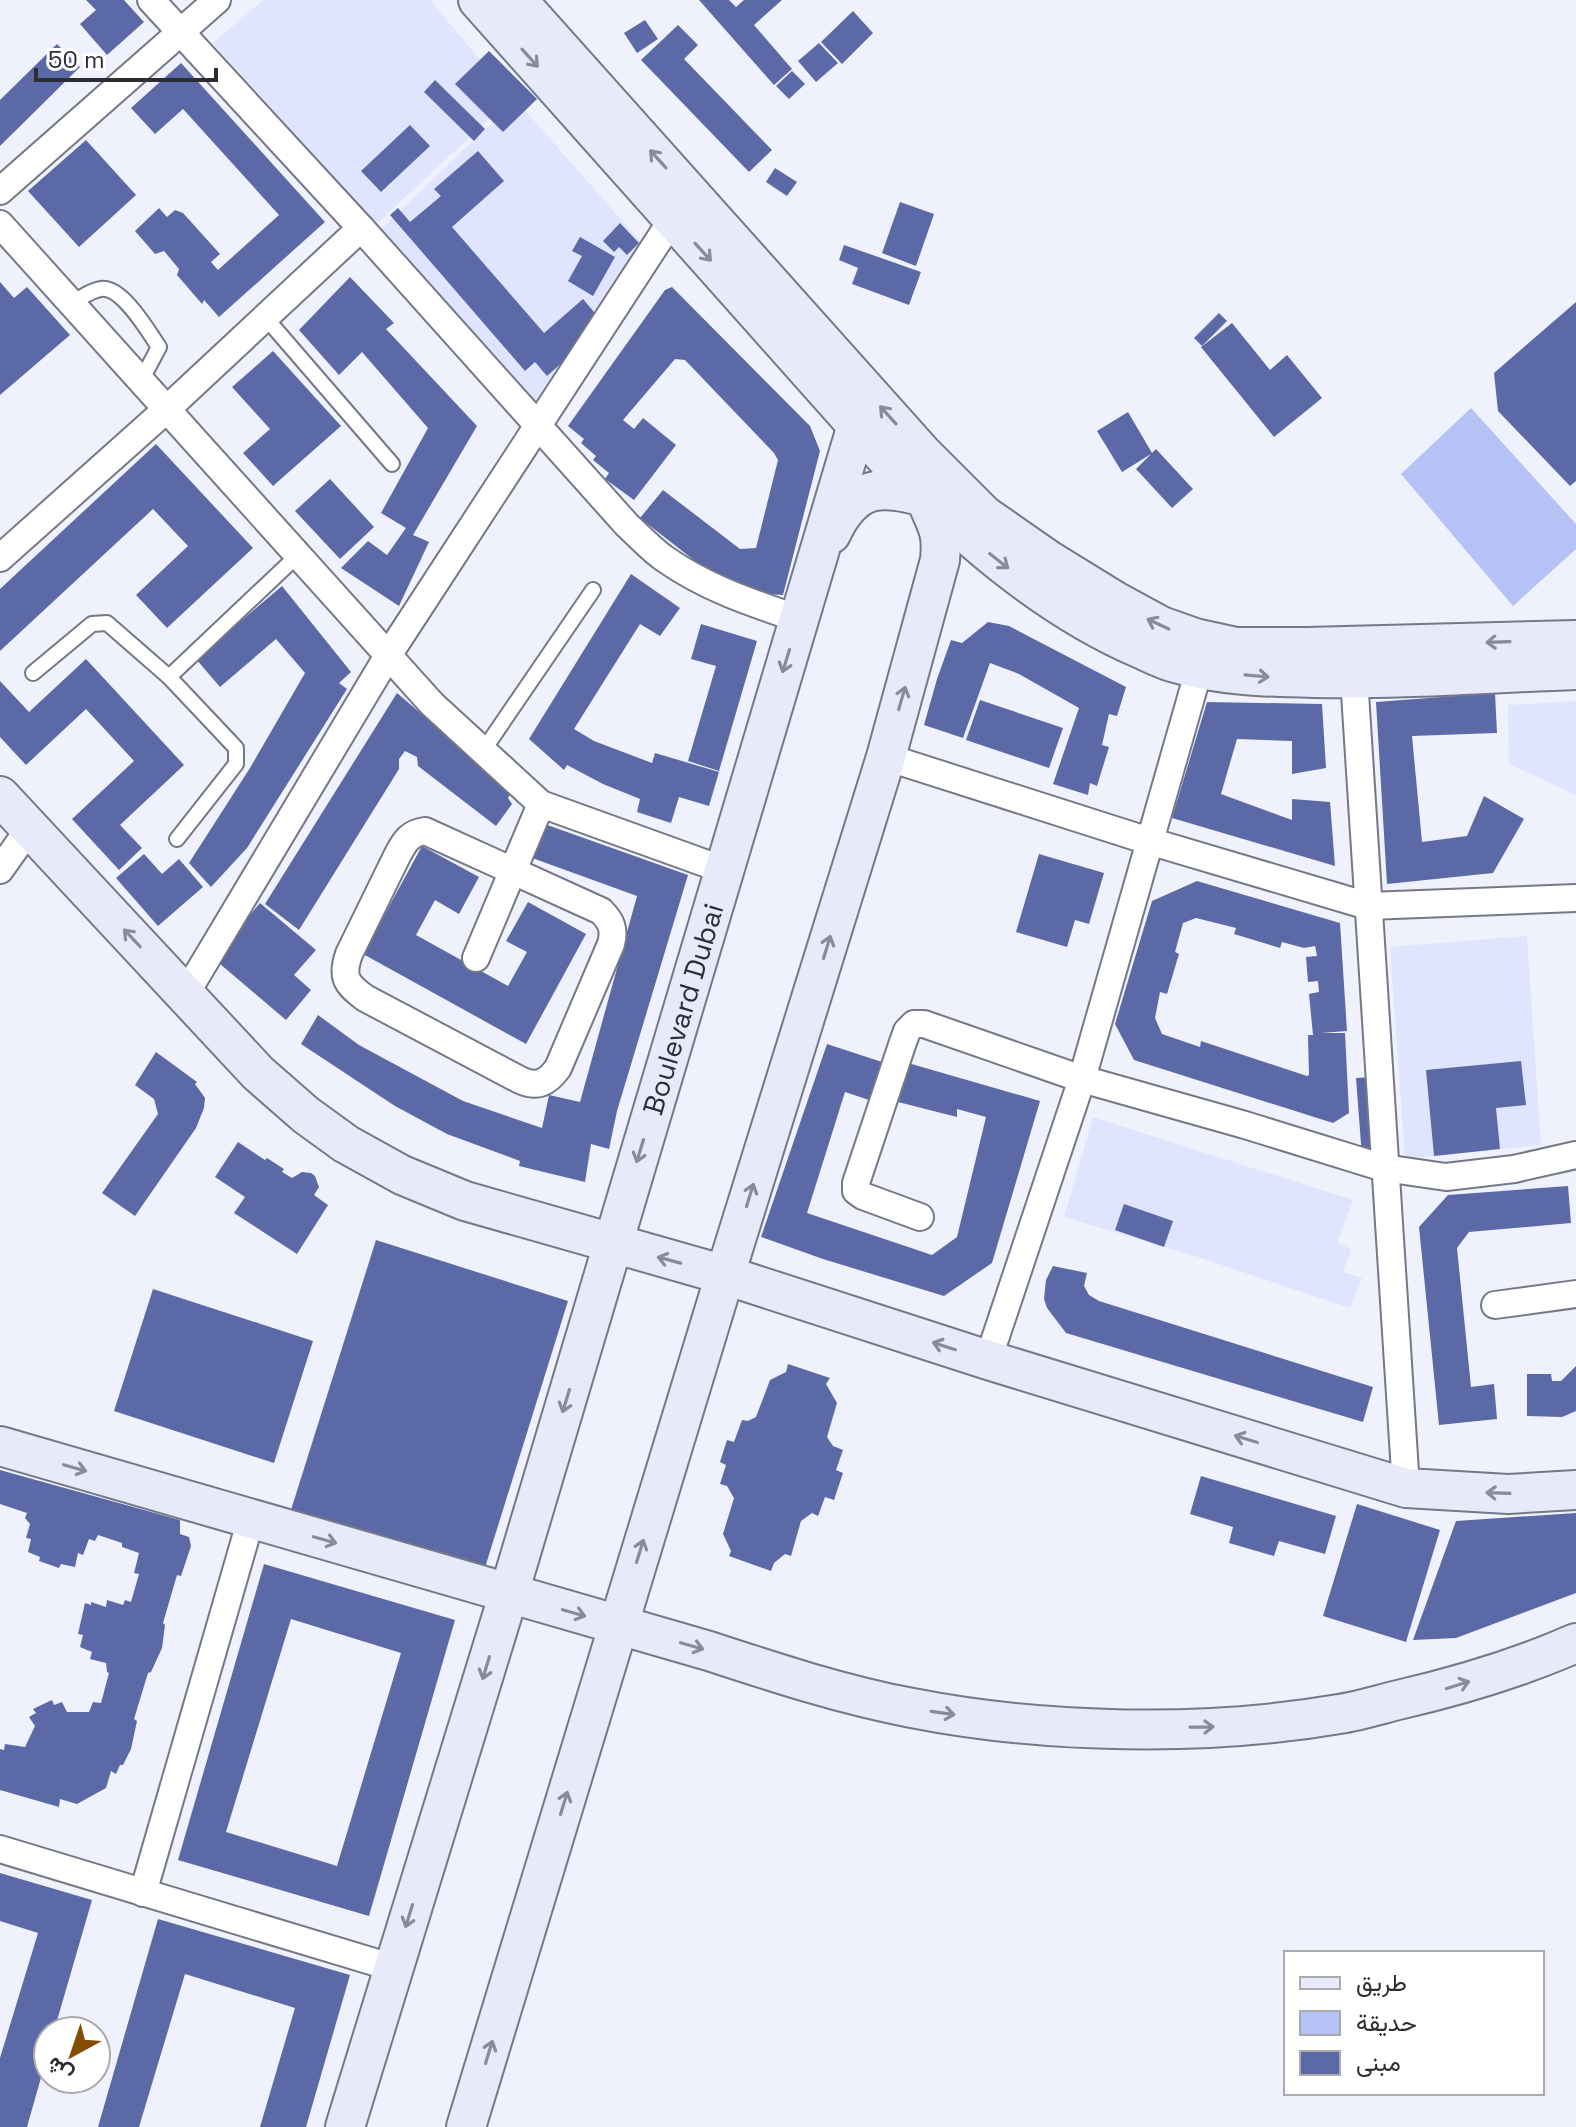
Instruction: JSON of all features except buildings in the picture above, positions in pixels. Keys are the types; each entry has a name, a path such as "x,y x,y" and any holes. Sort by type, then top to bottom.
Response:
{"street":[{"path":"151,0 361,228 627,525 665,559 712,587 799,619"},
{"path":"0,191 217,0"},
{"path":"466,2127 617,1625 886,757 962,536 917,448 478,0"},
{"path":"517,0 893,466 962,536 1098,630 1173,663 1204,655 1280,678 1353,662 1576,640"},
{"path":"185,995 389,654 681,206"},
{"path":"0,224 432,704 541,804 724,870"},
{"path":"0,558 167,409 361,228"},
{"name":"Boulevard Dubai","path":"345,2127 509,1593 857,425"},
{"path":"917,448 926,497"},
{"path":"811,577 837,522 852,501 871,491 895,491 926,497"},
{"path":"988,1360 1082,1079 1204,655"},
{"path":"1353,662 1576,670"},
{"path":"1353,662 1406,1488"},
{"path":"886,757 1149,841 1368,906 1576,898"},
{"path":"0,796 258,1073 306,1115 346,1144 402,1175 465,1201 725,1275 988,1360 1406,1488 1508,1494 1576,1490"},
{"path":"476,958 541,804"},
{"path":"0,870 29,829"},
{"path":"425,831 514,871 601,911 610,920 614,932 558,1068 551,1078 541,1084 530,1085 365,998 353,989 346,978 349,954 406,839 415,833 425,831"},
{"path":"920,1217 856,1191 856,1183 903,1042 914,1024 924,1024 1082,1079 1384,1168 1446,1177 1514,1169 1576,1155"},
{"path":"1495,1305 1576,1294"},
{"path":"0,1446 709,1651 811,1684 913,1708 1017,1723 1120,1729 1238,1727 1340,1714 1452,1688 1576,1643"},
{"path":"143,1893 251,1519"},
{"path":"0,1849 394,1968"}],"lane":[{"path":"71,303 100,288 113,290 126,302 159,347 141,381"},
{"path":"265,317 392,464"},
{"path":"169,677 298,555"},
{"path":"483,751 593,590"},
{"path":"33,673 92,624 107,623 169,677 236,748 236,764 177,839"}],"shaded area":[{"path":"263,0 430,0 512,98 376,224 213,43"},
{"path":"516,100 645,247 541,405 524,395 379,231"},
{"path":"1576,701 1576,795 1509,764 1508,705"},
{"path":"1527,936 1541,1145 1405,1159 1390,947"},
{"path":"1093,1117 1353,1200 1337,1243 1351,1249 1343,1272 1362,1278 1350,1308 1192,1255 1064,1217"}],"green space":[{"path":"1471,408 1576,524 1576,549 1513,606 1401,474"}]}
